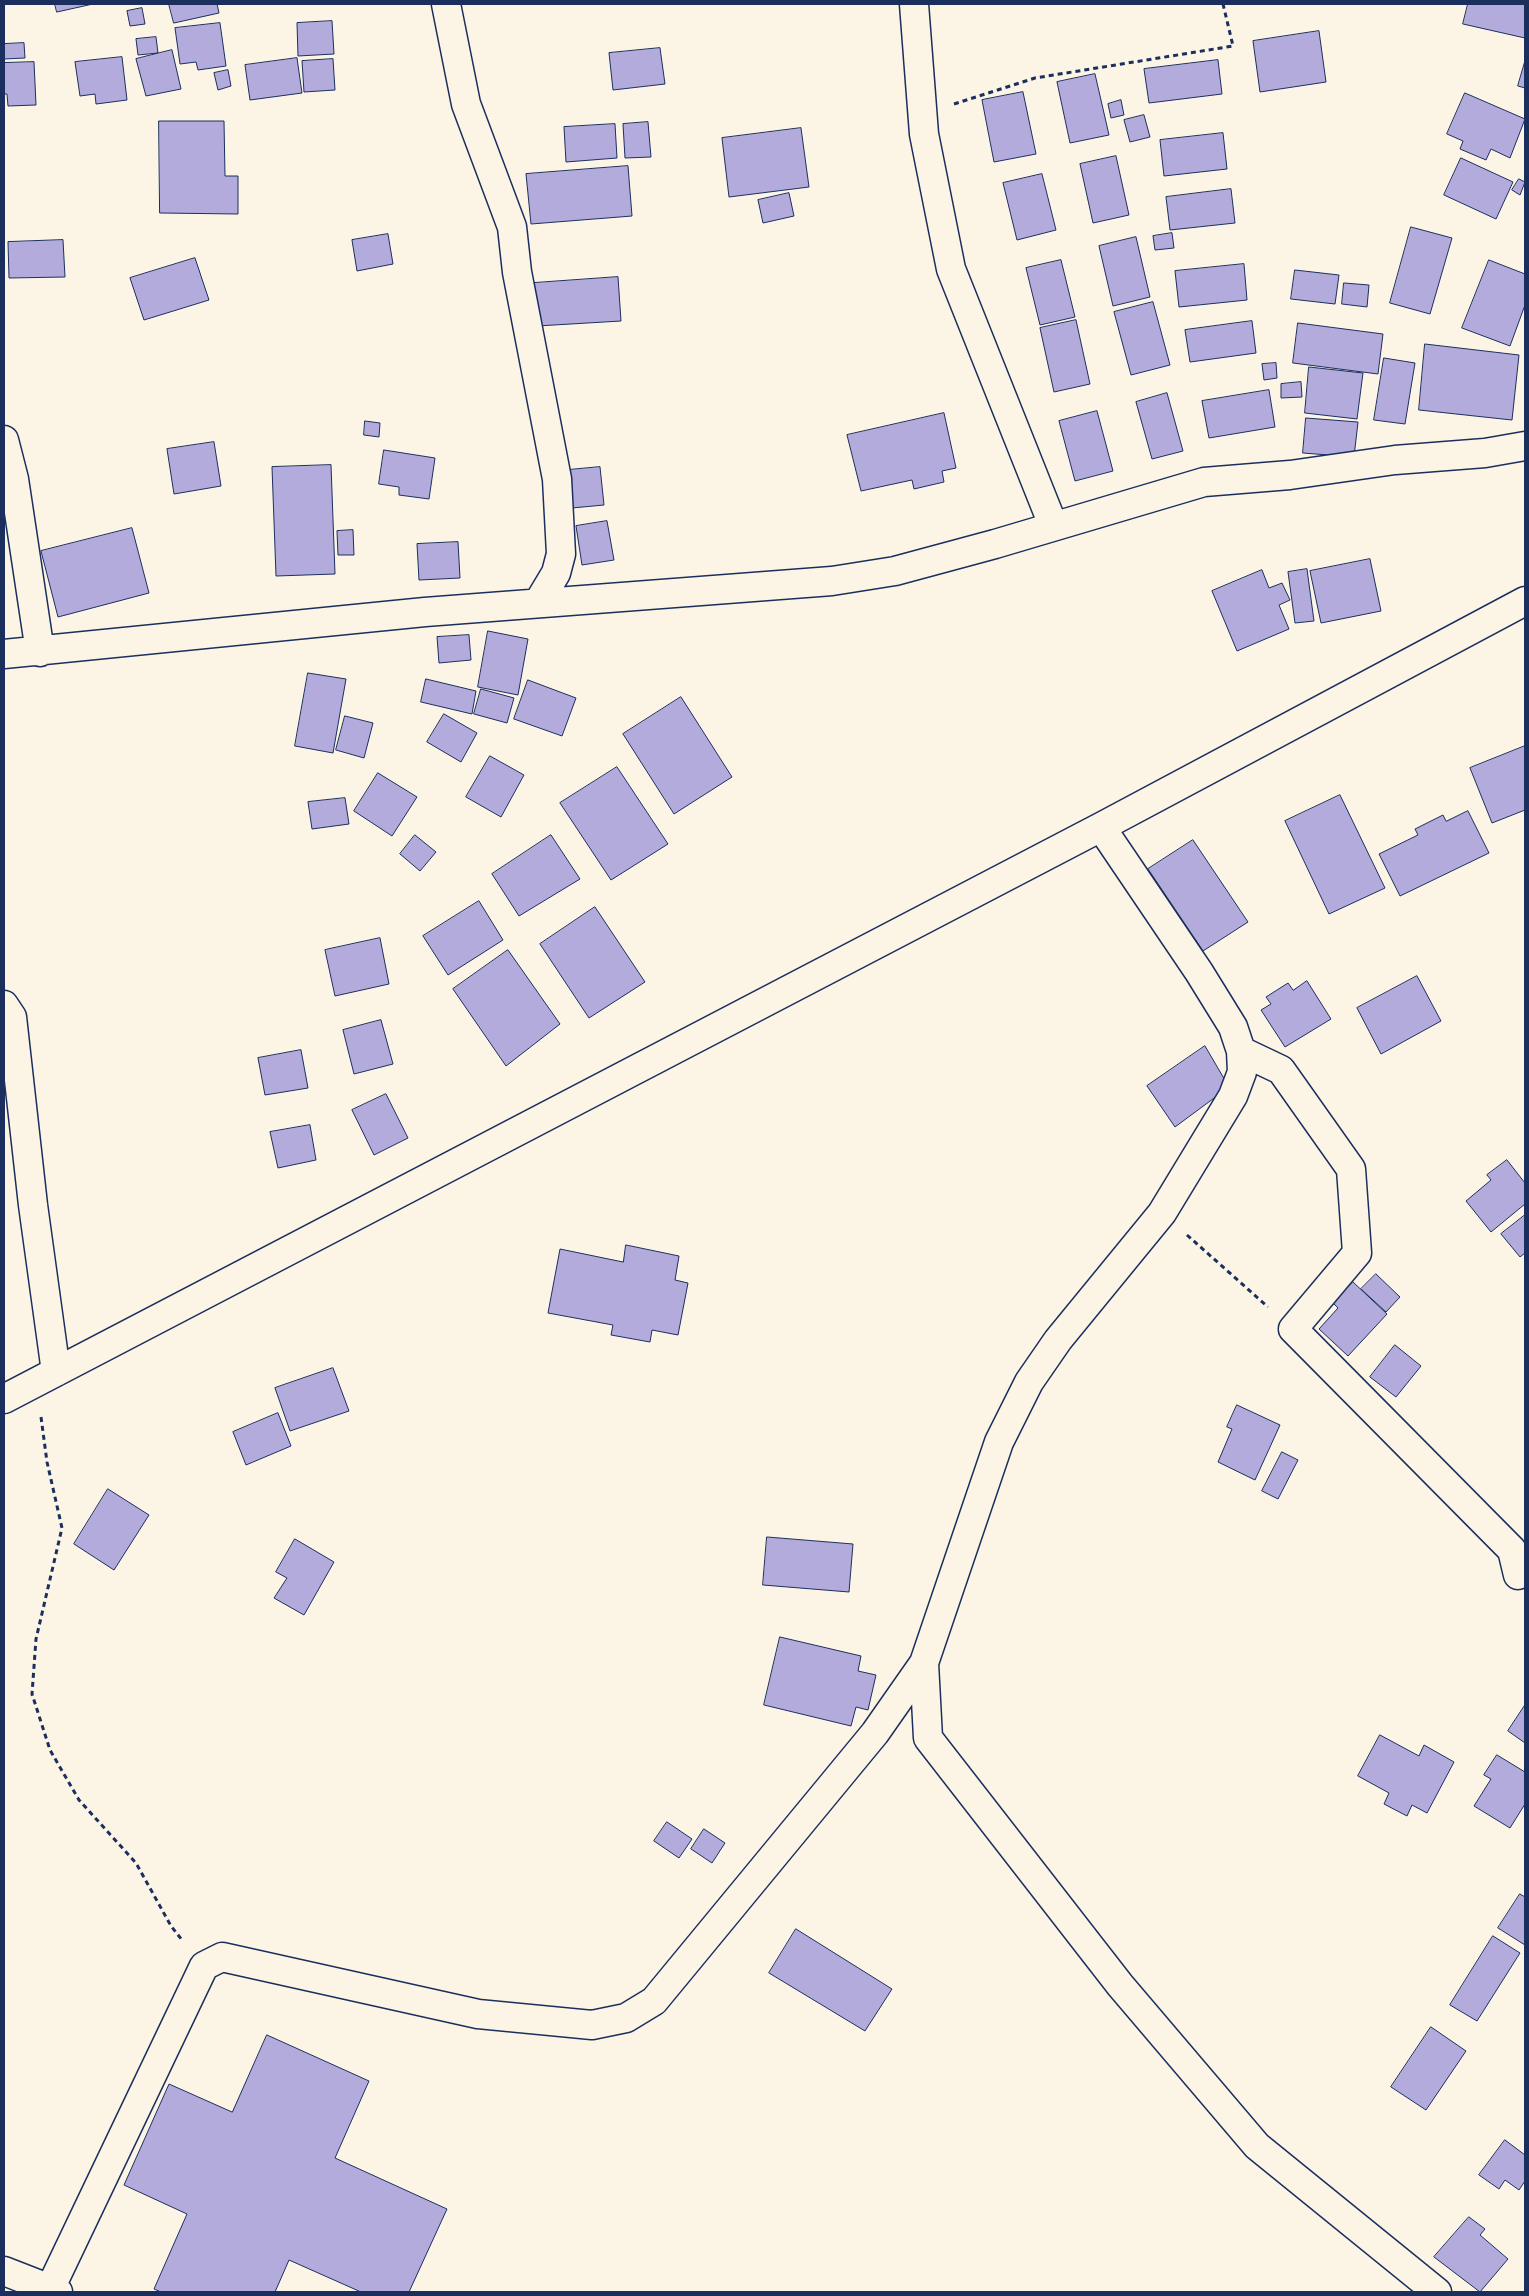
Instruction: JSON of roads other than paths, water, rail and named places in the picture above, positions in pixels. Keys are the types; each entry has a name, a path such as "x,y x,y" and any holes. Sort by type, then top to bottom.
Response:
{"street":[{"path":"446,4 466,104 512,227 517,272 557,479 561,554 556,573 538,603"},
{"path":"914,4 924,134 951,269 1053,525"},
{"path":"4,440 15,488 40,652"},
{"path":"4,654 40,652 425,612 832,581 895,571 995,544 1053,525 1204,482 1290,475 1395,460 1485,453 1525,446"},
{"path":"4,1399 1101,827 1525,601"},
{"path":"4,2270 54,2290 204,1966 222,1957 478,2014 592,2026 626,2018 654,2001 875,1733 924,1663 999,1442 1029,1382 1058,1340 1162,1213 1233,1096 1242,1072 1241,1051 1233,1028 1199,972 1101,827"},
{"path":"4,1004 12,1017 33,1205 46,1377"},
{"path":"1241,1051 1281,1070 1351,1169 1357,1253 1293,1329 1512,1550 1518,1575"},
{"path":"924,1663 928,1738 1120,1985 1257,2146 1437,2292"}]}
